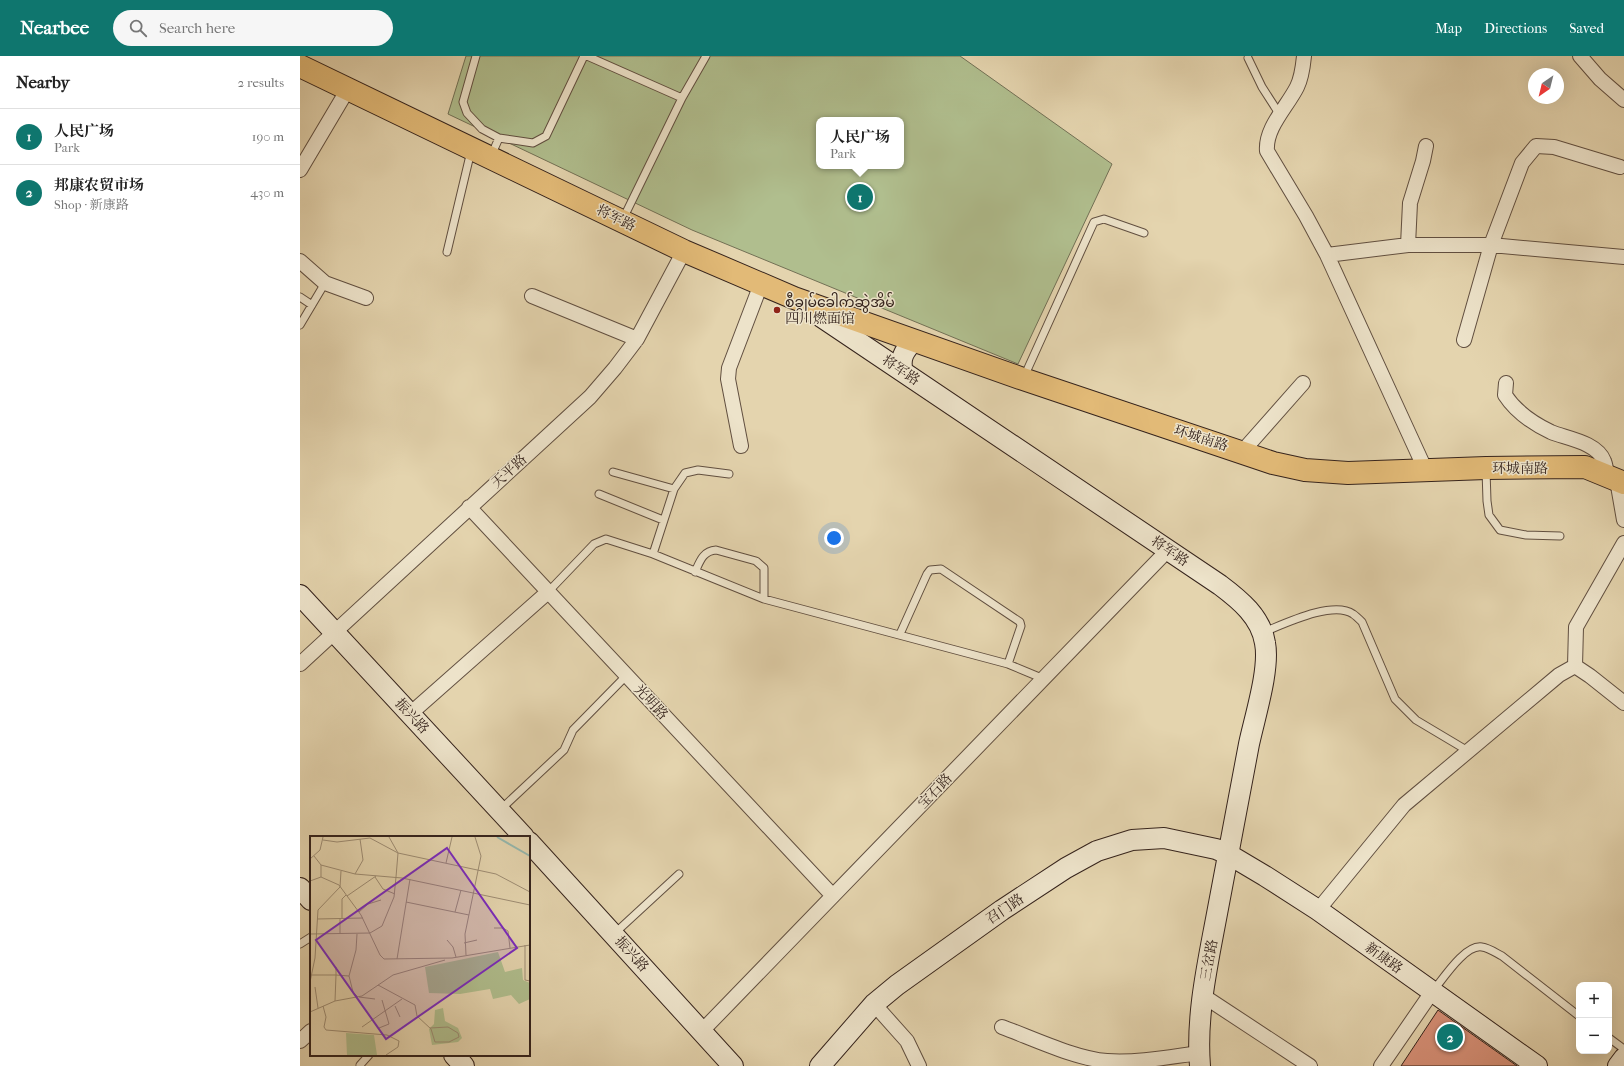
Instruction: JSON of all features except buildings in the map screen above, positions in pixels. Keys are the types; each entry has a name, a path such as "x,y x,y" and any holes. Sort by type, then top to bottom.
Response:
{"main road":[{"name":"将军路","path":"300,66 348,89 487,148 622,221 684,251 794,298 1168,550 1238,599 1252,613 1263,632 1266,644 1263,678 1228,854"},
{"name":"环城南路","path":"794,298 1023,380 1272,463 1305,470 1348,473 1486,468 1585,467 1616,480"},
{"path":"903,372 900,362 902,356 914,341"},
{"name":"振兴路","path":"300,595 523,836"},
{"name":"召门路","path":"820,1066 874,1004 896,985 1002,910 1066,868 1097,851 1132,840 1164,838 1200,845 1228,854"},
{"name":"振兴路","path":"530,843 734,1066"},
{"name":"新康路","path":"1228,854 1318,910 1537,1066"},
{"name":"三岔路","path":"1200,1060 1202,995 1228,854"},
{"path":"300,888 310,899"},
{"path":"455,1056 464,1066"},
{"path":"1618,1066 1624,1058"}],"street":[{"path":"1304,56 1303,68 1298,86 1266,140 1267,151 1306,216 1327,256 1426,471"},
{"path":"1580,56 1600,79 1624,100"},
{"path":"300,170 348,89"},
{"path":"1408,245 1410,203 1426,146"},
{"path":"1464,340 1491,245 1522,163 1536,146 1554,147 1620,166"},
{"path":"1327,256 1408,245 1491,245 1624,257"},
{"name":"天平路","path":"300,664 590,397 616,368 637,339 684,251"},
{"path":"300,260 325,283 366,298"},
{"path":"741,446 728,379 729,368 762,284"},
{"path":"532,296 637,339"},
{"path":"1242,452 1303,383"},
{"path":"1506,383 1505,395 1513,408 1532,422 1552,432 1574,439 1590,447 1604,459 1616,480 1624,520"},
{"name":"光明路","path":"469,507 833,896"},
{"path":"1575,666 1576,626 1624,543"},
{"name":"宝石路","path":"702,1031 1168,550"},
{"path":"410,714 548,592"},
{"path":"1575,666 1624,703"},
{"path":"1318,910 1404,805 1559,675 1575,666"},
{"path":"1381,1066 1432,992"},
{"path":"1202,995 1310,1066"},
{"path":"874,1004 907,1041 919,1066"},
{"path":"1002,1027 1077,1055 1106,1061 1200,1060"},
{"path":"300,1041 310,1032"}],"lane":[{"path":"447,252 487,148 482,129 467,113 463,102 476,56"},
{"path":"487,148 532,143 546,136 584,56"},
{"path":"587,56 682,98"},
{"path":"622,221 682,98 706,56"},
{"path":"1248,58 1262,87 1280,115"},
{"path":"1023,380 1094,222 1104,219 1144,233"},
{"path":"300,325 325,283"},
{"path":"300,297 312,305"},
{"path":"1486,468 1489,515 1500,530 1526,535 1560,536"},
{"path":"652,554 674,489 685,472 698,470 729,474"},
{"path":"613,472 674,489"},
{"path":"599,494 663,520"},
{"path":"548,592 594,544 606,539 652,554 764,598 1008,664 1044,679"},
{"path":"695,572 704,554 709,551 716,550 756,561 764,568 764,598"},
{"path":"900,634 927,574 930,570 941,569 1020,622 1021,626 1008,664"},
{"path":"1263,632 1310,613 1337,610 1352,613 1362,622 1395,699 1416,720 1468,751"},
{"path":"499,810 564,750 573,730 626,676"},
{"path":"614,934 679,874"},
{"path":"300,944 310,938"},
{"path":"1432,992 1463,954 1472,948 1481,946 1502,956 1576,1014"},
{"path":"1612,1040 1624,1049"},
{"path":"360,1066 368,1056"}],"green space":[{"path":"466,56 960,56 1112,164 1018,364 692,230 448,114"}],"place":[{"name":"人民广场","path":"860,197"},
{"name":"စီချွမ်ခေါက်ဆွဲအိမ် 四川燃面馆","path":"777,310"},
{"name":"邦康农贸市场","path":"1450,1037"}]}
